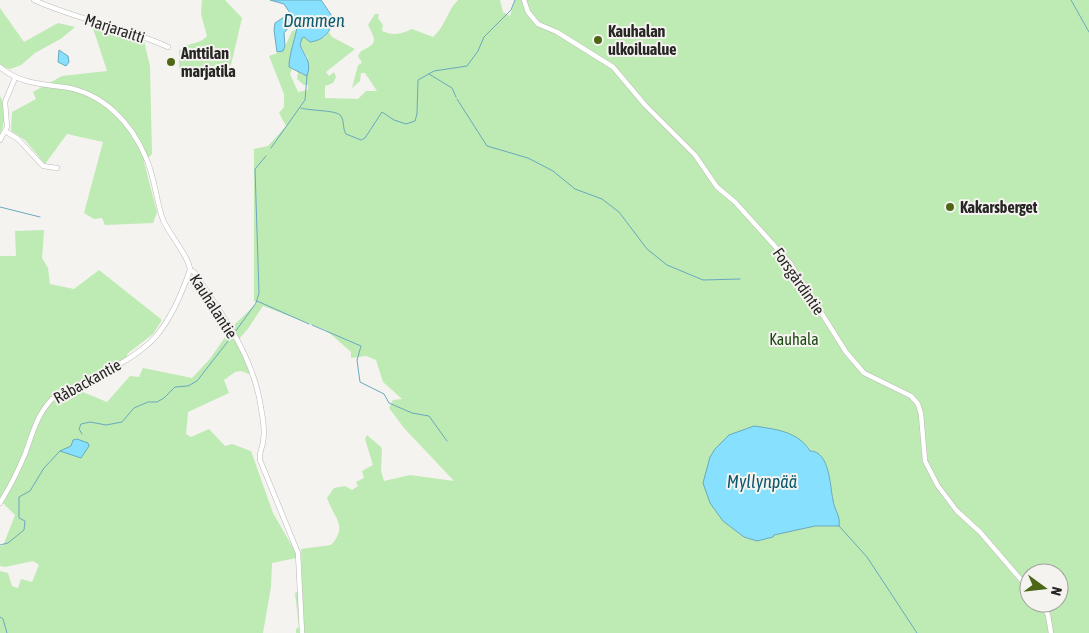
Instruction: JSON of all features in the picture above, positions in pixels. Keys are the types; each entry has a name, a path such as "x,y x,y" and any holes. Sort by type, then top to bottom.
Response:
{"street":[{"name":"Marjaraitti","path":"34,0 60,12 104,23 168,47"},
{"name":"Forsgårdintie","path":"524,0 528,12 538,24 557,32 612,67 645,105 695,155 718,187 735,202 790,263 846,352 864,373 911,396 918,404 922,414 925,461 938,486 957,511 980,532 1019,577"},
{"name":"Kauhalantie","path":"0,67 15,78 44,86 82,90 96,96 110,106 133,134 146,158 164,221 190,270 194,272 228,323 254,378 264,429 260,460 298,553 302,633"},
{"path":"0,140 5,131 8,118 5,102 15,78"},
{"path":"5,131 18,139 43,166 57,168"},
{"name":"Råbackantie","path":"0,503 24,456 38,416 44,408 52,399 128,358 156,336 169,318 190,270"},
{"path":"1047,613 1051,633"}],"green space":[{"path":"202,0 225,0 242,18 231,65 203,78 186,76 179,69 179,51 185,46 201,41 207,36 201,14"},
{"name":"Kauhala","path":"458,0 500,0 503,12 510,16 515,0 1089,0 1089,633 296,633 296,629 299,627 295,593 302,590 301,549 331,545 339,533 338,523 327,498 334,488 345,486 352,490 358,486 356,482 364,478 362,471 373,465 365,439 367,435 382,448 381,471 384,481 410,475 454,481 404,428 389,408 393,400 402,399 383,382 376,360 366,356 351,358 351,352 326,330 263,306 237,341 252,375 241,371 235,372 224,380 229,393 188,412 186,434 191,437 209,429 225,446 232,444 251,451 273,513 296,553 296,558 272,563 271,587 263,633 0,633 0,571 8,573 12,586 18,588 21,579 32,582 39,565 33,561 5,567 0,566 0,546 3,546 15,515 1,501 0,503 0,256 16,256 15,231 44,230 42,258 48,268 50,284 74,289 99,270 162,320 153,334 127,354 128,358 73,388 107,402 130,376 139,377 143,368 192,378 209,360 233,326 257,303 254,301 254,149 268,146 286,126 279,113 284,107 284,94 269,56 283,51 292,31 296,30 290,58 289,67 292,70 290,74 298,92 308,90 308,85 304,85 297,79 298,71 303,75 308,58 300,45 302,38 304,36 310,42 324,38 329,32 332,37 355,49 326,72 329,76 334,72 336,77 333,83 325,86 325,98 358,99 366,91 377,91 365,73 361,73 360,81 352,88 358,65 362,63 358,56 361,51 370,46 374,41 368,25 375,14 379,14 378,18 383,25 382,31 397,34 412,29 433,37 440,29"},
{"path":"0,8 24,42 58,23 75,27 62,38 35,53 21,65 10,69 0,66"},
{"path":"91,22 144,41 150,66 152,154 144,162 157,212 153,223 105,225 102,218 94,219 84,213 103,142 67,134 45,164 25,140 11,131 12,112 36,99 33,92 62,76 107,71"},
{"path":"0,96 4,105 4,115 0,134"}],"water":[{"name":"Dammen","path":"270,0 321,0 334,19 329,31 320,39 310,42 304,37 302,38 300,45 309,67 307,76 289,67 297,27 292,23 284,33 285,46 283,51 277,52 275,23 290,13 284,4"},
{"path":"59,50 68,56 69,62 66,66 58,62"},
{"name":"Myllynpää","path":"754,426 792,435 805,444 810,451 822,457 828,471 839,526 815,526 774,535 773,537 757,541 744,537 723,521 710,503 703,483 710,457 729,435"},
{"path":"77,439 88,443 89,446 81,458 60,451 71,446 73,440"}],"waterway":[{"path":"301,108 337,113 342,119 346,134 361,140 365,138 382,112 394,120 406,124 415,121 418,80 434,71 467,66 478,51 484,37 511,10 515,0"},
{"path":"1071,0 1089,32"},
{"path":"429,74 452,88 456,97"},
{"path":"271,148 305,100 307,76"},
{"path":"457,99 487,146 528,158 553,171 575,189 602,199 619,212 647,249 667,265 703,280 740,279"},
{"path":"235,332 256,303 259,293 255,169 266,156"},
{"path":"0,207 40,217"},
{"path":"257,301 309,324"},
{"path":"312,325 361,346 357,360 360,382 384,394 389,403 412,413 429,416 447,441"},
{"path":"82,434 79,429 81,424 90,422 106,425 122,422 134,408 148,402 157,402 175,387 188,386 197,381 232,336"},
{"path":"0,545 8,543 24,530 25,521 19,518 19,497 30,491 44,468 60,451"},
{"path":"839,526 867,557 917,633"},
{"path":"0,617 3,619 7,633"}],"place":[{"name":"Kauhalan ulkoilualue","path":"598,40"},
{"name":"Anttilan marjatila","path":"171,62"},
{"name":"Kakarsberget","path":"950,207"}]}
